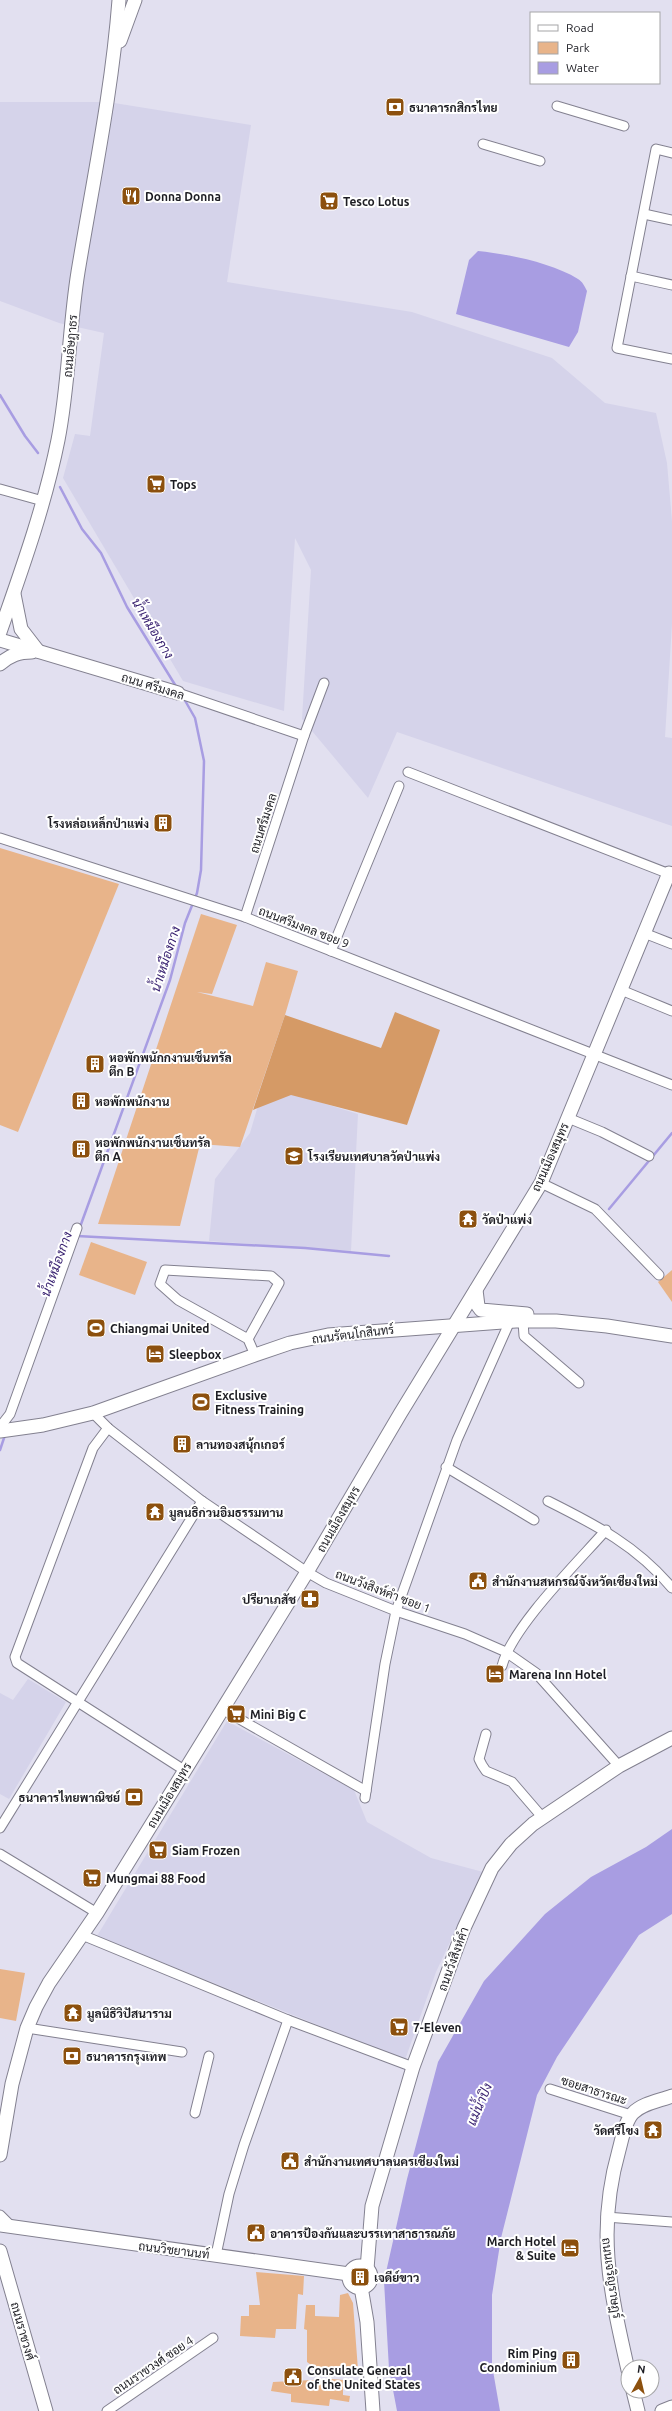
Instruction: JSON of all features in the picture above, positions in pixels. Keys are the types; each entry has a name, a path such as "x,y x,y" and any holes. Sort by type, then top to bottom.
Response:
{"street":[{"name":"ถนนอัษฎาธร","path":"0,632 43,501 61,426 74,300 115,55 119,0"},
{"name":"ถนนอัษฎาธร","path":"115,55 135,0"},
{"path":"556,106 624,126"},
{"path":"483,144 540,161"},
{"path":"672,152 656,149 617,348 672,359"},
{"path":"644,214 672,220"},
{"path":"631,276 672,285"},
{"path":"0,489 43,501"},
{"path":"0,604 14,593 21,629 38,651"},
{"name":"ถนน ศรีมงคล","path":"0,640 178,693 304,736"},
{"path":"0,664 8,657 19,652 38,651"},
{"name":"ถนนศรีมงคล","path":"245,917 304,736 324,683"},
{"path":"408,772 670,874"},
{"path":"331,951 399,786"},
{"name":"ถนนศรีมงคล ซอย 9","path":"0,838 245,917 672,1085"},
{"name":"ถนนเมืองสมุทร","path":"0,2155 12,2084 27,2028 49,1983 97,1913 307,1572 400,1414 541,1183 644,933 670,874"},
{"path":"644,933 672,944"},
{"path":"621,990 672,1011"},
{"path":"568,1118 602,1132 649,1156"},
{"path":"541,1183 595,1209 659,1274"},
{"path":"1,1429 10,1414 77,1228"},
{"path":"248,1338 278,1283 271,1276 165,1270 160,1284 178,1300 248,1338 255,1355"},
{"path":"476,1290 478,1306 486,1312 517,1312 556,1321"},
{"path":"517,1321 524,1336 579,1383"},
{"path":"222,1709 365,1795 385,1664 396,1610 446,1467 517,1321"},
{"name":"ถนนรัตนโกสินทร์","path":"1,1429 39,1426 93,1413 290,1343 328,1335 455,1324 556,1321 607,1326 672,1336"},
{"name":"ถนนวังสิงห์คำ ซอย 1","path":"93,1413 108,1428 202,1501 307,1572 326,1582 396,1610 465,1634 506,1652 536,1673 619,1766"},
{"path":"108,1428 93,1448 15,1656 17,1663 184,1770"},
{"path":"446,1467 534,1520"},
{"path":"0,1828 202,1501"},
{"path":"548,1501 606,1530 626,1544 661,1575 672,1588"},
{"path":"502,1666 506,1652 541,1604 606,1530"},
{"path":"486,1734 479,1759 486,1771 512,1782 543,1818"},
{"name":"ถนนวังสิงห์คำ","path":"367,2269 372,2206 413,2067 464,1928 492,1868 511,1844 543,1818 619,1766 672,1738"},
{"path":"0,1854 97,1913"},
{"path":"82,1935 288,2020 413,2067"},
{"path":"216,2255 229,2194 288,2020"},
{"path":"27,2028 182,2052"},
{"path":"195,2113 209,2056"},
{"name":"ซอยสาธารณะ","path":"550,2089 631,2115"},
{"path":"631,2115 645,2105 672,2096"},
{"name":"ถนนเจริญราษฎร์","path":"626,2359 606,2256 606,2218 615,2164 631,2115"},
{"path":"0,2215 6,2226"},
{"path":"606,2218 672,2222"},
{"name":"ถนนวิชยานนท์","path":"6,2226 349,2274"},
{"name":"ถนนราชวงศ์","path":"0,2251 46,2411"},
{"path":"357,2266 367,2269 370,2279 367,2284 361,2287 352,2285 349,2274 357,2266"},
{"path":"361,2287 367,2322 373,2411"},
{"name":"ถนนราชวงศ์ ซอย 4","path":"107,2411 212,2338"},
{"path":"635,2399 638,2411"},
{"path":"662,2411 672,2407"}],"shaded area":[{"path":"0,102 108,102 251,125 227,282 412,312 552,358 605,403 656,413 667,463 672,521 672,624 665,737 672,738 672,826 397,732 368,798 302,719 311,570 295,538 284,711 183,681 63,478 75,434 90,436 104,333 59,323 0,301"},
{"path":"395,1012 440,1030 407,1125 291,1095 253,1110 285,1015 381,1048"},
{"name":"โรงเรียนเทศบาลวัดป่าแพ่ง","path":"264,1085 358,1114 351,1251 209,1241 215,1179 250,1133"},
{"path":"28,1679 66,1702 9,1799 0,1794 0,1693 13,1700"},
{"path":"227,1721 354,1790 367,1822 431,1858 483,1872 436,1972 405,2060 97,1936"}],"green space":[{"path":"0,848 119,884 18,1132 0,1125"},
{"path":"201,914 237,925 212,994 197,992 253,1006 266,962 298,971 285,1015 240,1147 200,1144 180,1226 98,1224"},
{"path":"91,1242 147,1262 135,1295 79,1275"},
{"path":"672,1270 672,1302 658,1282"},
{"path":"0,1969 25,1973 16,2021 0,2018"},
{"path":"256,2272 304,2276 303,2295 298,2294 296,2329 276,2329 275,2338 240,2336 241,2316 249,2316 249,2305 260,2305"},
{"path":"348,2293 353,2303 358,2370 356,2373 314,2367 307,2362 307,2330 304,2329 306,2305 315,2305 315,2316 339,2317 340,2295"},
{"path":"332,2379 343,2380 343,2395 350,2396 349,2402 330,2399 329,2406 291,2402 291,2394 271,2391 273,2382"}],"water":[{"path":"478,251 503,254 530,260 556,268 581,281 587,291 578,332 569,347 456,314 469,260"},
{"name":"แม่น้ำปิง","path":"672,1829 672,1914 639,1935 557,2057 537,2095 501,2238 492,2295 492,2365 500,2411 397,2411 389,2369 384,2281 407,2179 438,2062 484,1981 545,1914 591,1877 646,1847"}],"waterway":[{"name":"น้ำเหมืองกาง","path":"0,395 25,436 38,453"},
{"name":"น้ำเหมืองกาง","path":"60,487 82,529 101,553 127,607 177,688"},
{"name":"น้ำเหมืองกาง","path":"80,1227 170,980 185,923 197,893 201,870 204,761 195,718 183,697"},
{"path":"609,1209 672,1133"},
{"path":"77,1236 305,1248 389,1256"},
{"name":"น้ำเหมืองกาง","path":"0,1450 5,1435"}],"place":[{"name":"ธนาคารกสิกรไทย","path":"395,107"},
{"name":"Donna Donna","path":"131,196"},
{"name":"Tesco Lotus","path":"329,201"},
{"name":"Tops","path":"156,484"},
{"name":"โรงหล่อเหล็กป่าแพ่ง","path":"163,823"},
{"name":"หอพักพนักกงานเซ็นทรัล ตึก B","path":"95,1064"},
{"name":"หอพักพนักงาน","path":"81,1101"},
{"name":"หอพักพนักงานเซ็นทรัล ตึก A","path":"81,1149"},
{"name":"โรงเรียนเทศบาลวัดป่าแพ่ง","path":"294,1156"},
{"name":"วัดป่าแพ่ง","path":"468,1219"},
{"name":"Chiangmai United","path":"96,1328"},
{"name":"Sleepbox","path":"155,1354"},
{"name":"Exclusive Fitness Training","path":"201,1402"},
{"name":"ลานทองสนุ้กเกอร์","path":"182,1444"},
{"name":"มูลนธิกวนอิมธรรมทาน","path":"155,1512"},
{"name":"สำนักงานสหกรณ์จังหวัดเชียงใหม่","path":"478,1581"},
{"name":"ปรียาเภสัช","path":"310,1599"},
{"name":"Marena Inn Hotel","path":"495,1674"},
{"name":"Mini Big C","path":"236,1714"},
{"name":"ธนาคารไทยพาณิชย์","path":"134,1797"},
{"name":"Siam Frozen","path":"158,1850"},
{"name":"Mungmai 88 Food","path":"92,1878"},
{"name":"มูลนิธิวิปัสนาราม","path":"73,2013"},
{"name":"7-Eleven","path":"399,2027"},
{"name":"ธนาคารกรุงเทพ","path":"72,2056"},
{"name":"วัดศรีโขง","path":"653,2130"},
{"name":"สำนักงานเทศบาลนครเชียงใหม่","path":"290,2161"},
{"name":"อาคารป้องกันและบรรเทาสาธารณภัย","path":"256,2233"},
{"name":"March Hotel & Suite","path":"570,2248"},
{"name":"เจดีย์ขาว","path":"360,2277"},
{"name":"Rim Ping Condominium","path":"571,2360"},
{"name":"Consulate General of the United States","path":"293,2377"}]}
